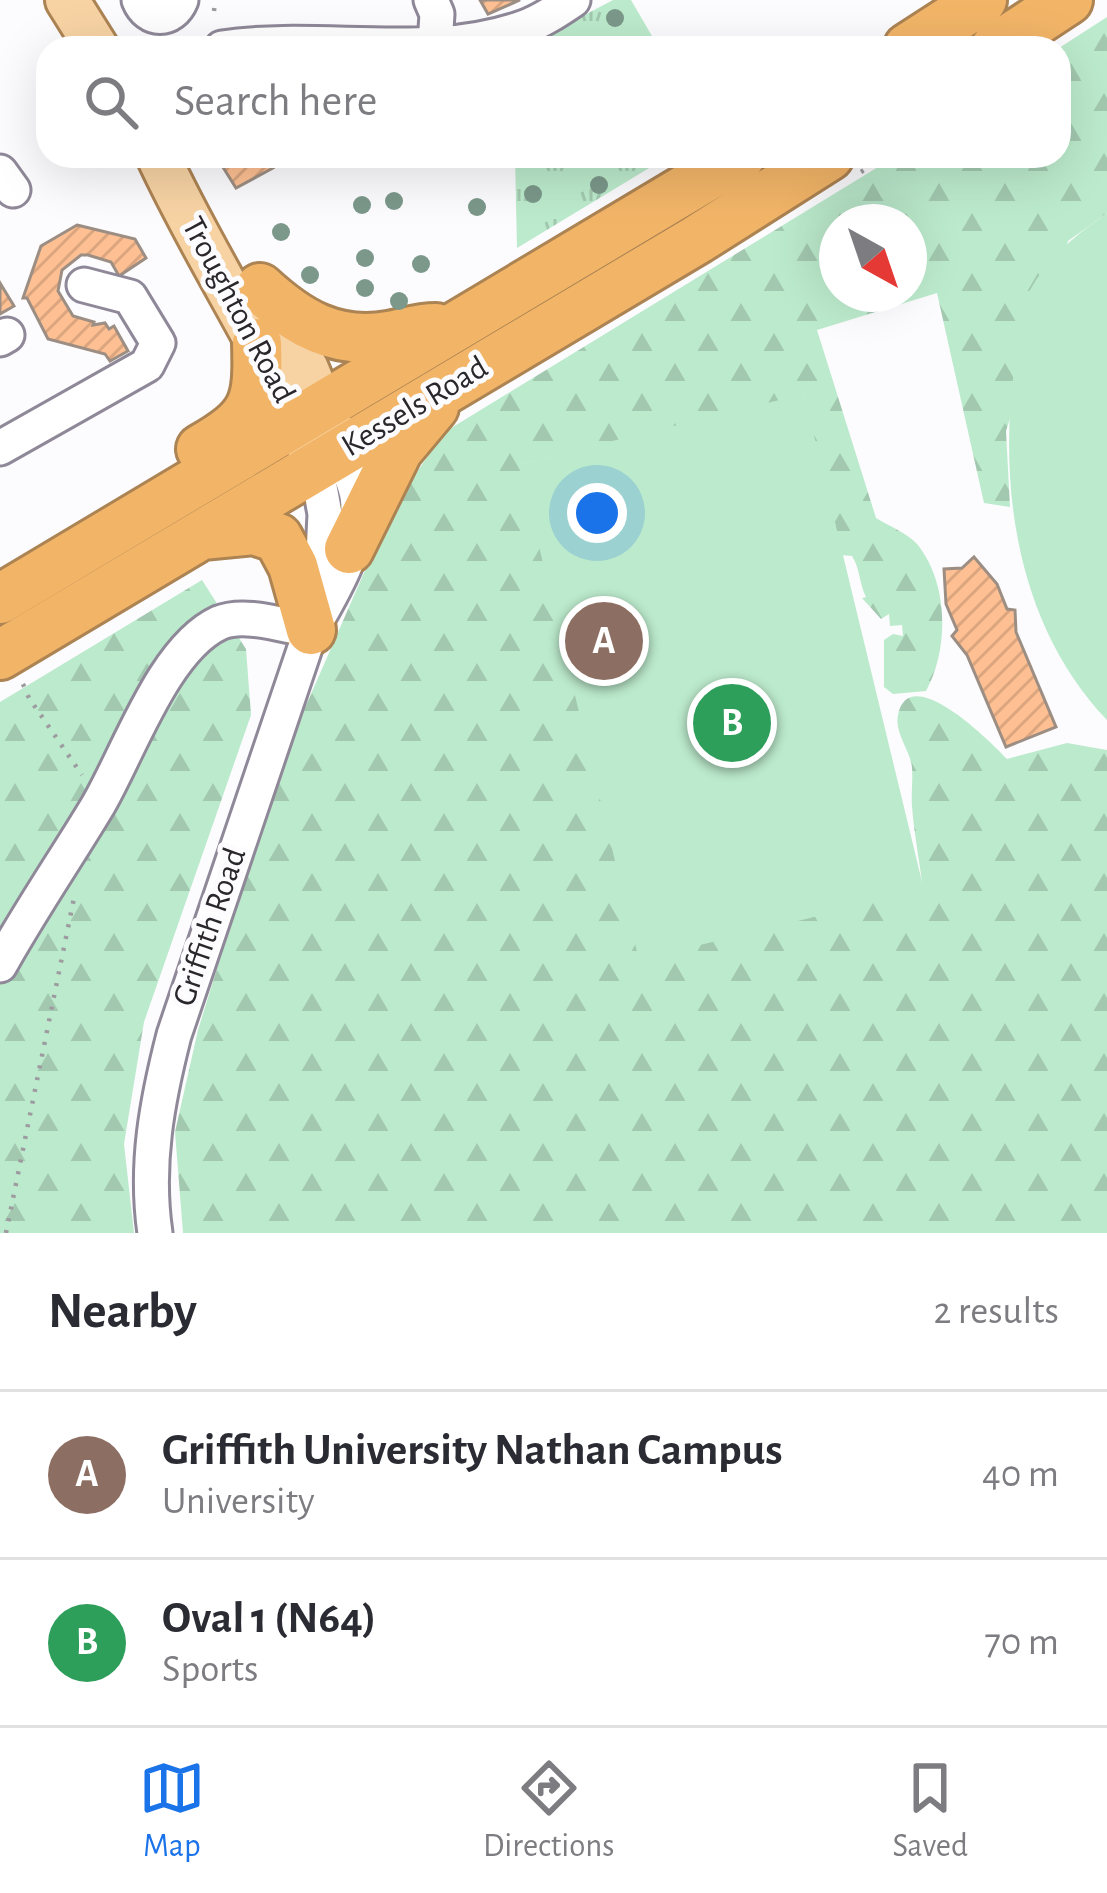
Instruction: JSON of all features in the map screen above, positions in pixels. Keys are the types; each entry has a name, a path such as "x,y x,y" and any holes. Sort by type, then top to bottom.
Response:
{"highway":[{"path":"926,36 982,0"},
{"path":"1013,36 1068,0"},
{"name":"Kessels Road","path":"13,672 199,536 453,329 721,168"},
{"name":"Kessels Road","path":"0,599 164,500 453,385 809,168"},
{"path":"260,288 287,314 329,334 361,338 415,328 453,329"},
{"path":"164,500 187,458 232,431 255,404 257,344"},
{"path":"349,549 398,450 453,385"},
{"path":"199,536 254,530 278,538 292,566 311,630"}],"main road":[{"path":"68,0 90,36"},
{"name":"Troughton Road","path":"167,168 204,253 257,344 320,436"},
{"name":"Troughton Road","path":"171,168 260,288 307,369 320,436"}],"street":[{"path":"139,0 146,12 160,17 173,13 181,0"},
{"path":"431,0 437,14 436,36"},
{"path":"487,36 535,23 573,0"},
{"path":"0,448 147,365 155,355 158,343 130,297 84,285"},
{"name":"Griffith Road","path":"154,1233 152,1153 158,1098 174,1035 311,630 335,588 349,549 357,511 356,493 320,436"},
{"name":"Griffith Road","path":"311,630 310,595 322,555 325,514 320,436"},
{"path":"0,965 100,802 166,678 200,636 222,622 243,619 311,630"}],"path":[{"path":"214,11 215,1"},
{"path":"13,672 100,802"},
{"path":"6,1233 78,882"}],"green space":[{"path":"613,0 631,0 652,36 545,36"},
{"path":"1107,17 1107,213 1068,241 1006,431 1010,507 984,503 937,293 927,296 927,204 819,204 819,312 875,312 817,330 876,518 917,544 928,560 940,597 942,636 926,691 893,694 884,687 884,640 893,634 903,636 902,625 890,626 889,614 881,619 862,598 866,597 855,561 841,555 804,395 520,464 923,890 912,768 897,722 905,700 917,696 951,710 1007,759 1067,743 1107,750 1107,1233 183,1233 175,1132 198,1030 280,765 391,511 443,433 876,168 1071,168 1071,40"},
{"path":"515,168 649,168 517,248"},
{"path":"1107,213 1107,720 1077,684 1035,601 1013,510 1009,463 1014,370 1026,298 1054,257"},
{"path":"804,394 924,890 639,960 519,464"},
{"path":"202,580 246,649 251,715 144,1022 124,1144 134,1233 0,1233 0,702"}],"building":[{"path":"480,0 520,0 488,14"},
{"path":"224,168 273,168 236,188"},
{"path":"77,225 135,239 146,258 119,276 111,262 88,255 62,270 58,291 73,316 93,325 105,323 109,329 114,326 128,351 110,361 105,354 48,339 23,298 41,246"},
{"path":"0,283 14,306 0,314"},
{"path":"974,557 997,584 1007,609 1015,610 1016,632 1056,727 1006,747 967,655 952,636 957,630 946,604 944,569 962,568"}],"place":[{"name":"Griffith University Nathan Campus","path":"604,641"},
{"name":"Oval 1 (N64)","path":"732,723"}]}
